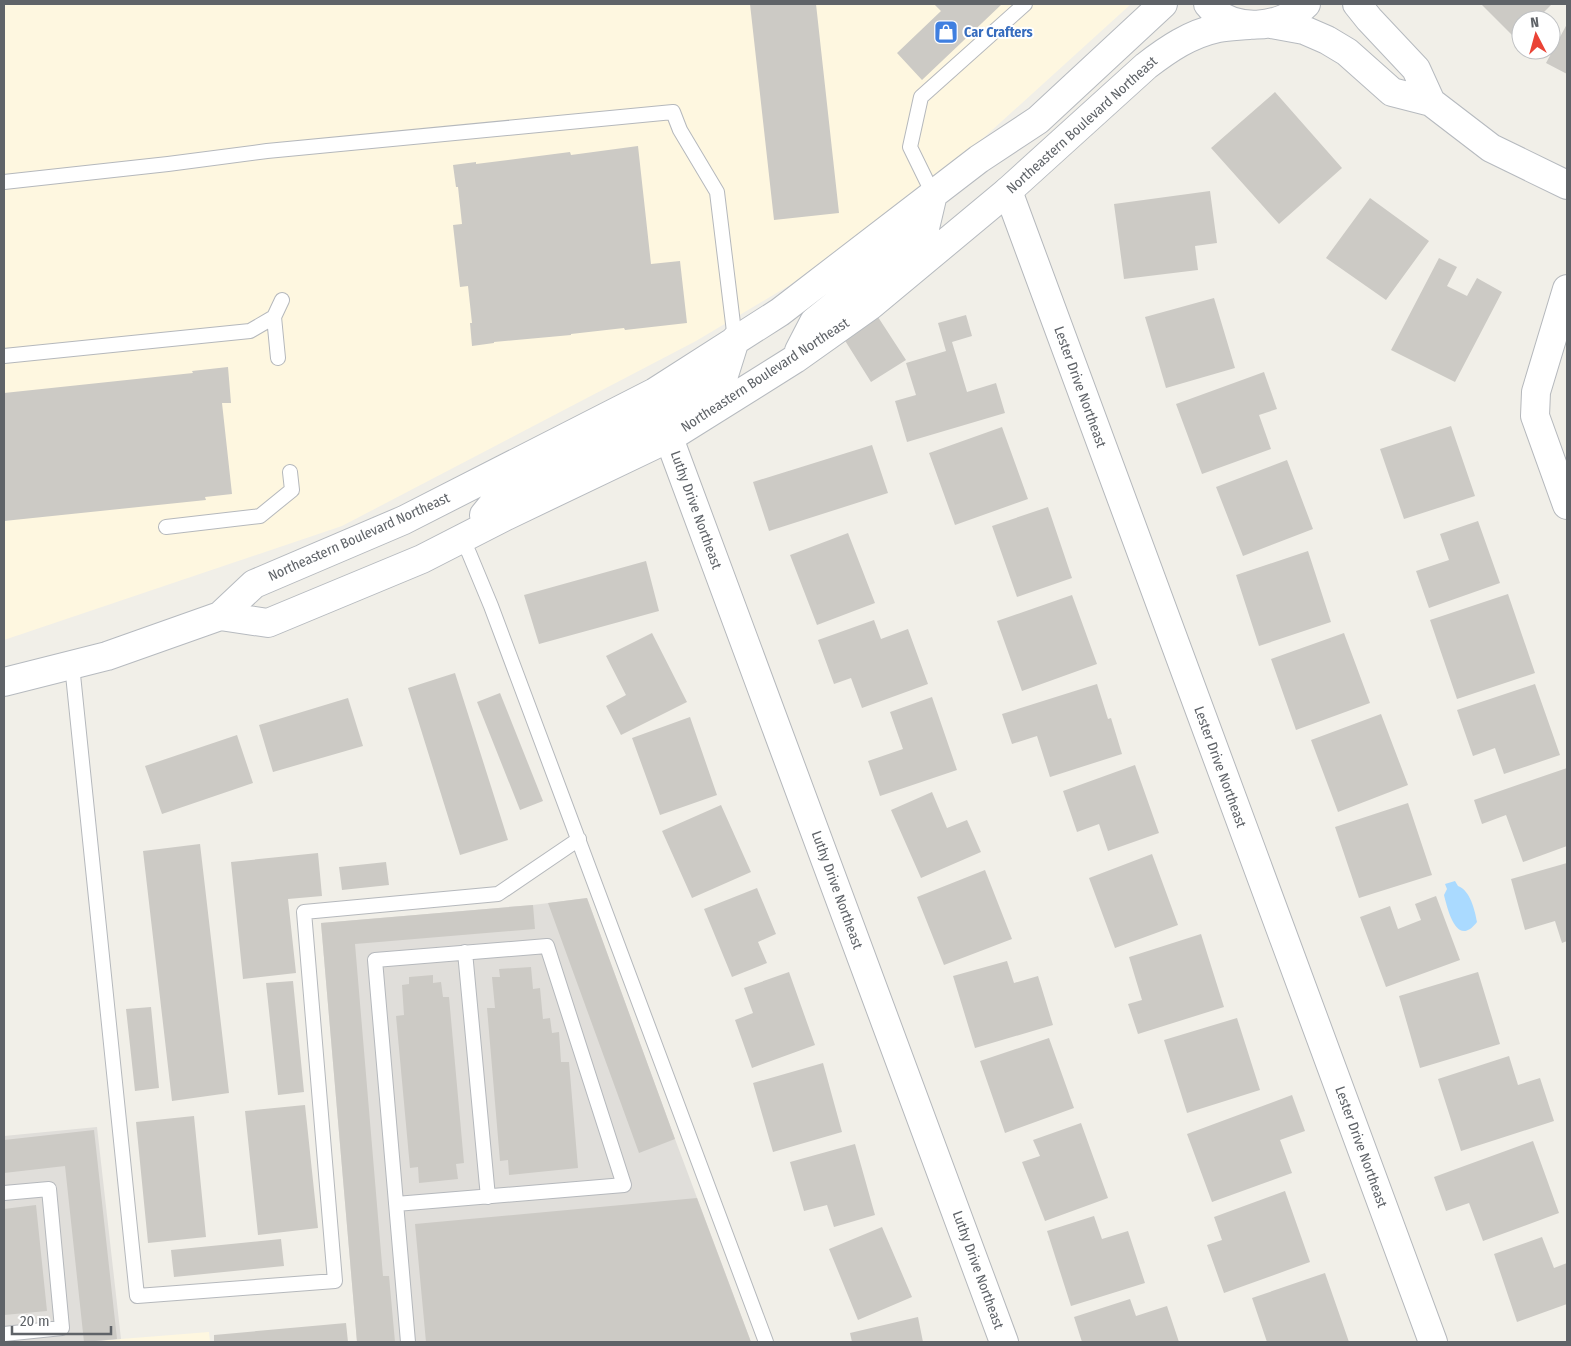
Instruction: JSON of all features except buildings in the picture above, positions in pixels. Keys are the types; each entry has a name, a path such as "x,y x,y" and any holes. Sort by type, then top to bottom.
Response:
{"street":[{"name":"Northeastern Boulevard Northeast","path":"4,682 107,656 220,616 254,584 404,520 655,392 780,312 979,159 1038,120 1163,4"},
{"path":"1208,4 1228,19 1304,30 1327,40 1347,52 1392,92 1431,102 1491,148 1567,185"},
{"name":"Northeastern Boulevard Northeast","path":"220,616 268,623 422,559 669,438 795,359 871,305 1008,191 1146,66 1163,53 1182,41 1218,28 1260,24 1290,17 1306,4"},
{"path":"1357,4 1416,69 1431,102"},
{"name":"Lester Drive Northeast","path":"1008,191 1433,1342"},
{"path":"795,359 814,322 902,251 925,228 932,194"},
{"path":"1567,289 1536,392 1535,416 1567,505"},
{"path":"466,536 497,500 701,392 724,375 735,340"},
{"name":"Luthy Drive Northeast","path":"669,438 1004,1342"}],"lane":[{"path":"932,194 910,147 922,97 1025,4"},
{"path":"4,182 267,151 673,112 680,130 717,192 735,340"},
{"path":"278,358 274,317 282,300"},
{"path":"4,356 250,331 274,317"},
{"path":"166,527 260,516 292,490 290,472"},
{"path":"466,536 470,553 579,839 766,1342"},
{"path":"72,664 137,1296 335,1281 304,912 498,894 579,839"},
{"path":"396,1204 624,1185 547,946 375,960 396,1204 408,1342"},
{"path":"465,952 488,1196"},
{"path":"4,1193 48,1189 62,1328 4,1334"}],"shaded area":[{"path":"4,4 1131,4 968,152 790,285 696,341 342,526 4,640"},
{"path":"587,898 751,1342 357,1342 321,923 533,905"},
{"path":"97,1127 121,1339 85,1342 4,1342 4,1136"},
{"path":"209,1332 210,1342 85,1342 121,1339"}],"water":[{"path":"1455,881 1469,896 1477,922 1470,929 1464,931 1459,929 1451,917 1444,895 1447,889 1445,884"}],"place":[{"name":"Car Crafters","path":"946,32"}]}
